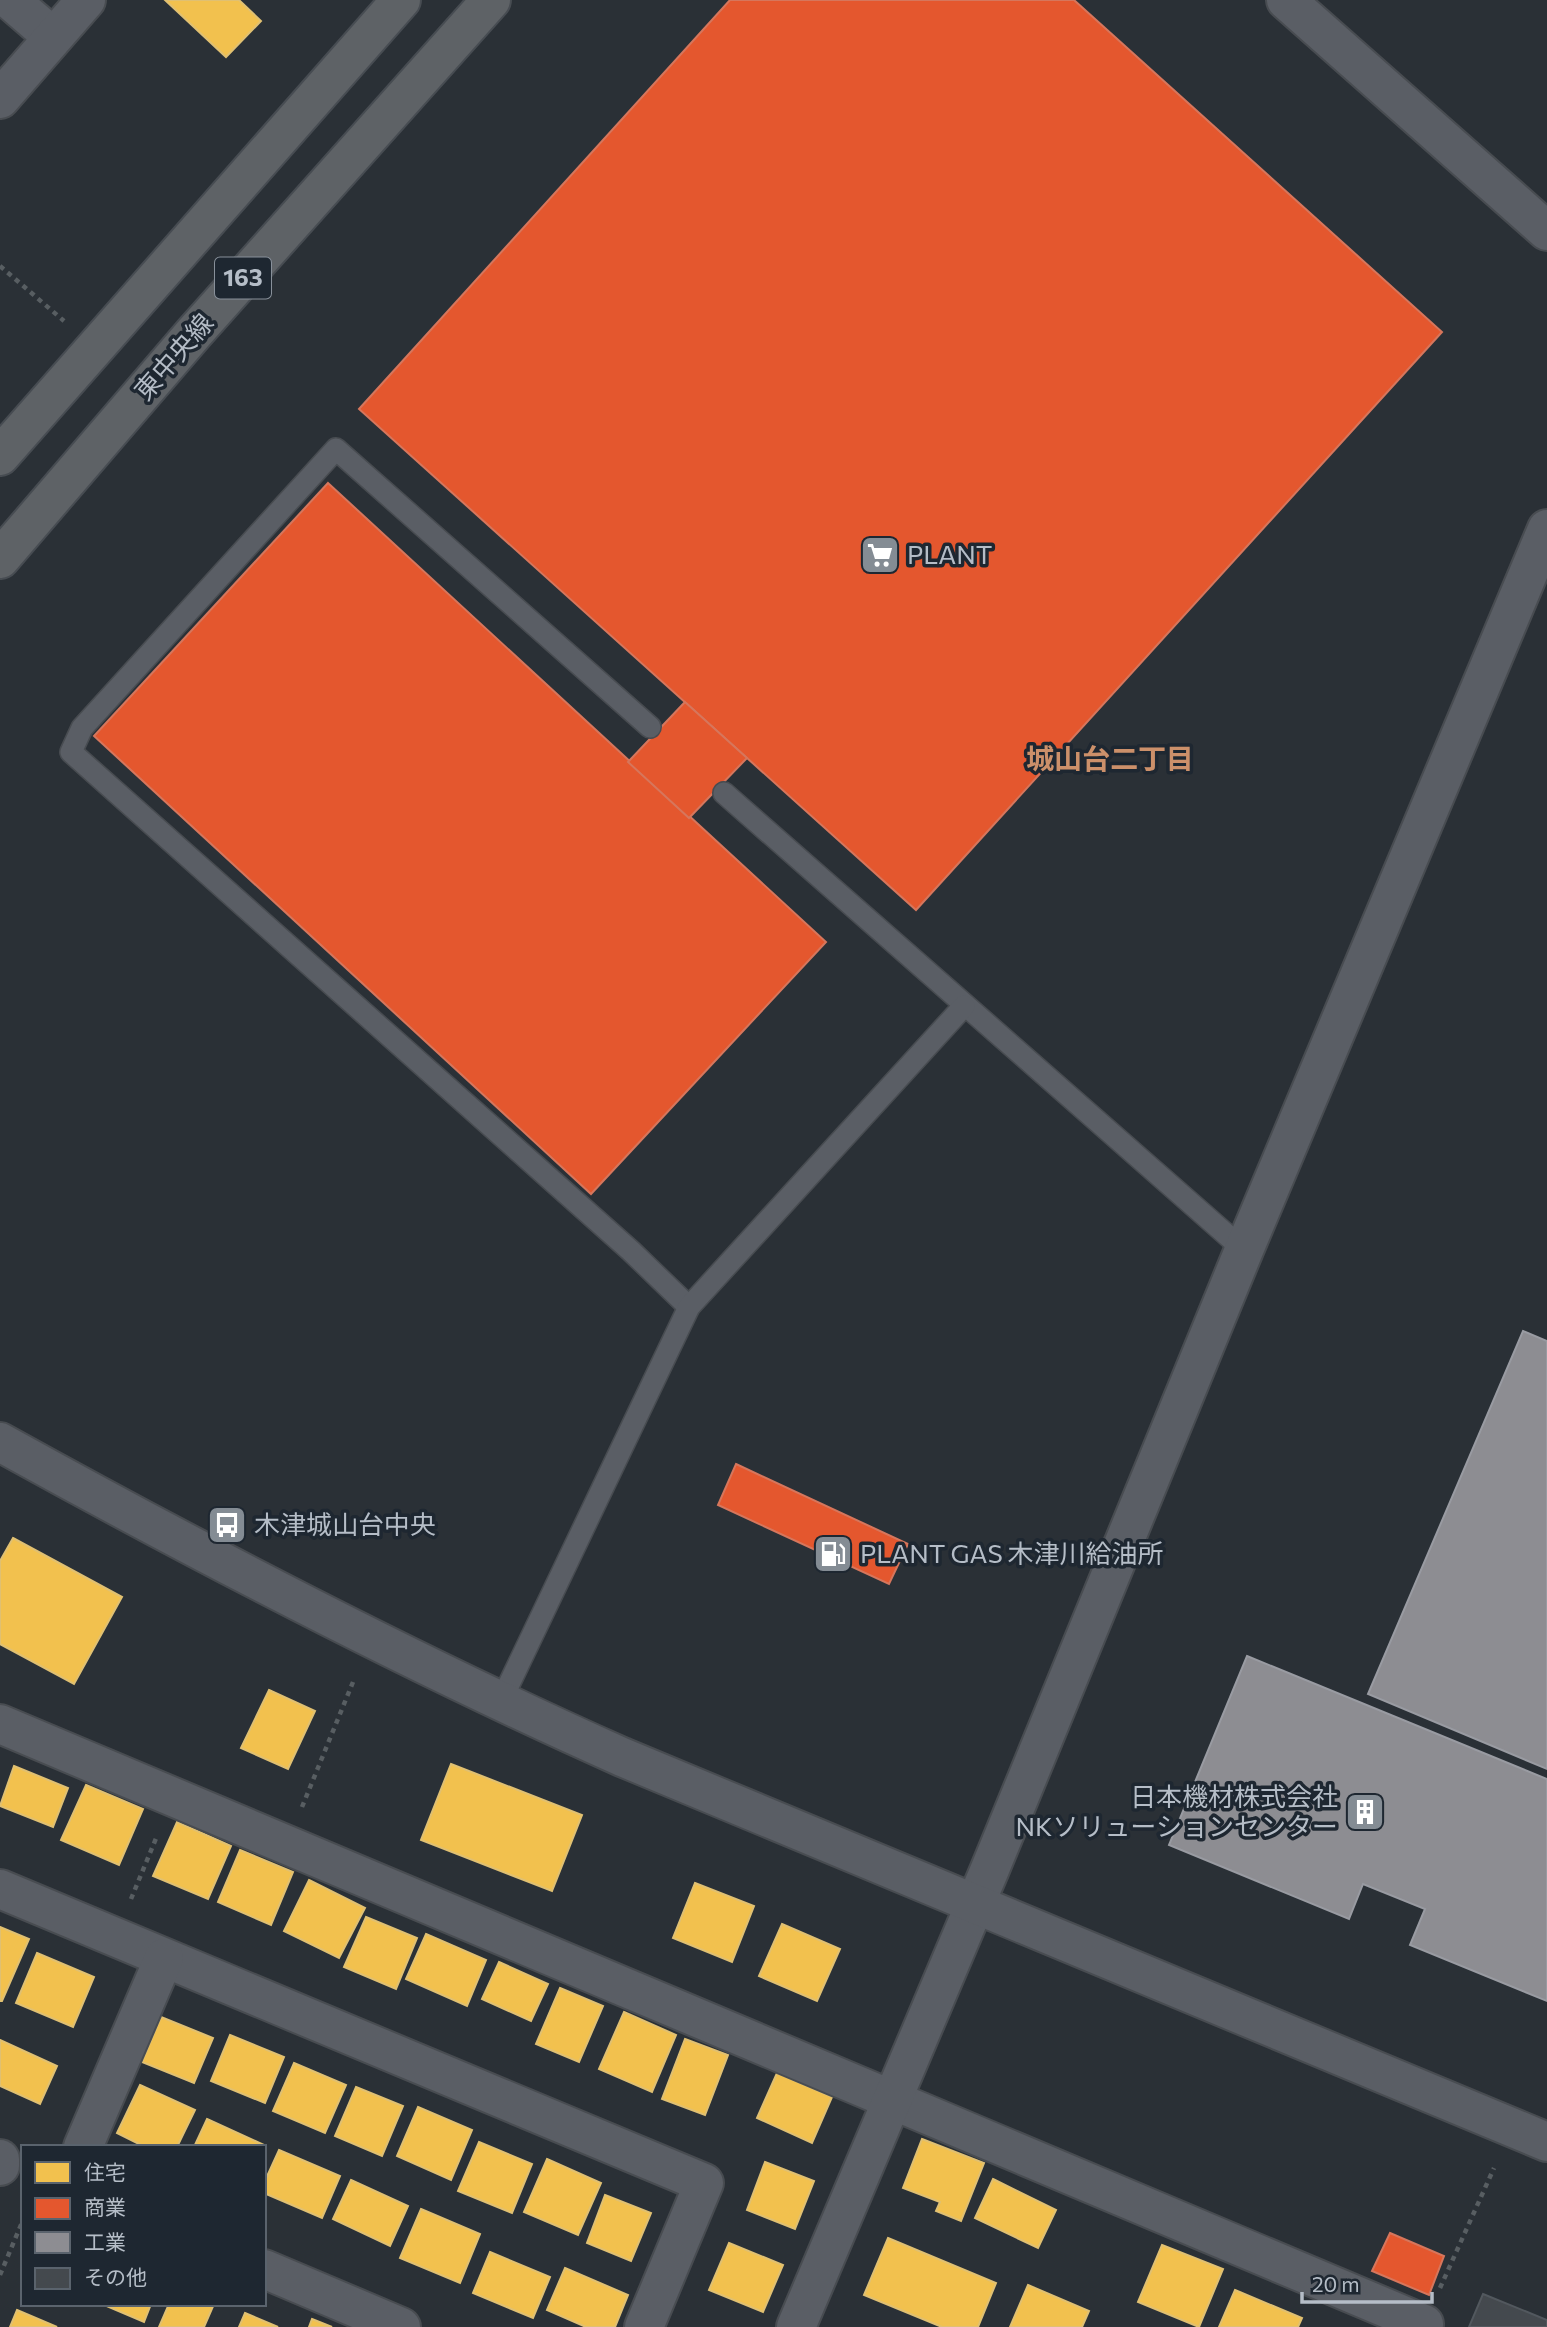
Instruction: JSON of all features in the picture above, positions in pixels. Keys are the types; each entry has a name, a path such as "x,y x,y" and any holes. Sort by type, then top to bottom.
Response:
{"highway":[{"name":"163","path":"0,456 401,0"},
{"name":"東中央線","path":"0,559 194,333 491,0"}],"street":[{"path":"10,0 53,37"},
{"path":"0,99 86,0"},
{"path":"1286,0 1547,231"},
{"path":"796,2327 975,1904 1244,1250 1547,528"},
{"path":"0,1442 217,1562 500,1703 1547,2142"},
{"path":"0,1724 287,1843 1423,2326"},
{"path":"0,1889 704,2183 644,2327"},
{"path":"84,2145 164,1958"},
{"path":"0,2159 0,2166"},
{"path":"266,2270 401,2327"}],"lane":[{"path":"650,727 336,449 82,728 71,752 631,1251 689,1307"},
{"path":"724,793 1244,1250"},
{"path":"500,1703 689,1307 964,1006"}],"path":[{"path":"0,266 94,346"},
{"path":"287,1843 353,1682"},
{"path":"114,1937 174,1796"},
{"path":"1423,2326 1494,2168"},
{"path":"0,2275 21,2225"}],"building: 住宅":[{"path":"165,0 239,0 261,21 226,57"},
{"path":"13,1538 122,1597 74,1684 0,1644 0,1561"},
{"path":"269,1690 315,1711 288,1769 241,1748"},
{"path":"451,1764 582,1815 552,1891 421,1840"},
{"path":"14,1766 68,1788 53,1827 0,1806"},
{"path":"86,1785 143,1809 119,1865 61,1840"},
{"path":"177,1822 231,1846 208,1899 153,1876"},
{"path":"240,1850 293,1872 271,1925 218,1902"},
{"path":"309,1880 365,1908 339,1958 284,1931"},
{"path":"695,1883 754,1906 732,1962 673,1938"},
{"path":"366,1917 417,1938 396,1989 344,1967"},
{"path":"782,1924 840,1949 817,2001 759,1976"},
{"path":"0,1927 29,1939 2,2001 0,2001"},
{"path":"426,1934 486,1960 467,2006 406,1979"},
{"path":"37,1953 94,1977 73,2027 16,2003"},
{"path":"499,1962 548,1984 531,2021 482,1999"},
{"path":"560,1988 603,2006 579,2062 536,2044"},
{"path":"624,2012 676,2035 652,2092 599,2069"},
{"path":"161,2017 213,2038 194,2083 142,2062"},
{"path":"230,2035 284,2057 265,2103 211,2081"},
{"path":"685,2039 728,2055 705,2115 662,2099"},
{"path":"0,2040 57,2066 40,2104 0,2086"},
{"path":"294,2063 346,2085 325,2133 273,2111"},
{"path":"777,2073 832,2097 812,2143 757,2118"},
{"path":"140,2085 195,2110 178,2145 141,2145 117,2133"},
{"path":"356,2087 403,2106 382,2156 335,2136"},
{"path":"418,2107 472,2130 451,2180 397,2156"},
{"path":"207,2119 264,2145 195,2145"},
{"path":"922,2139 984,2163 961,2221 936,2211 940,2202 903,2188"},
{"path":"479,2142 532,2164 512,2213 458,2191"},
{"path":"279,2150 340,2176 322,2218 266,2194 266,2179"},
{"path":"547,2159 601,2183 578,2235 524,2212"},
{"path":"765,2162 814,2181 795,2229 747,2210"},
{"path":"993,2179 1056,2210 1038,2248 975,2218"},
{"path":"351,2180 408,2206 390,2246 333,2219"},
{"path":"605,2195 651,2213 631,2261 587,2243"},
{"path":"421,2209 480,2234 460,2283 400,2258"},
{"path":"888,2238 996,2283 978,2327 942,2327 864,2295"},
{"path":"729,2243 783,2265 763,2312 709,2290"},
{"path":"1162,2245 1223,2269 1199,2327 1138,2302"},
{"path":"490,2252 550,2277 533,2318 473,2293"},
{"path":"565,2268 628,2295 615,2327 586,2327 547,2310"},
{"path":"1028,2285 1089,2311 1082,2327 1010,2327"},
{"path":"1235,2290 1302,2318 1298,2327 1219,2327"},
{"path":"107,2306 150,2306 144,2322"},
{"path":"168,2306 213,2306 204,2327 159,2327"},
{"path":"17,2310 57,2327 10,2327"},
{"path":"245,2313 278,2327 239,2327"},
{"path":"312,2319 332,2327 309,2327"}],"building: 商業":[{"name":"PLANT","path":"730,0 1074,0 1442,332 916,910 359,409"},
{"path":"328,483 826,942 591,1194 94,736"},
{"path":"685,702 747,758 689,818 628,762"},
{"path":"736,1464 908,1544 889,1584 718,1505"},
{"path":"1390,2233 1444,2256 1429,2295 1372,2271"}],"building: 工業":[{"path":"1523,1331 1547,1341 1547,1769 1368,1694"},
{"name":"日本機材株式会社 NKソリューションセンター","path":"1247,1656 1547,1779 1547,2001 1410,1945 1425,1909 1363,1884 1349,1919 1169,1845"}],"building: その他":[{"path":"1483,2294 1547,2320 1547,2327 1469,2327"}],"place":[{"name":"PLANT","path":"880,555"},
{"name":"木津城山台中央","path":"227,1525"},
{"name":"PLANT GAS 木津川給油所","path":"833,1554"},
{"name":"日本機材株式会社 NKソリューションセンター","path":"1365,1812"}],"district":[{"name":"城山台二丁目","path":"1110,759"}]}
